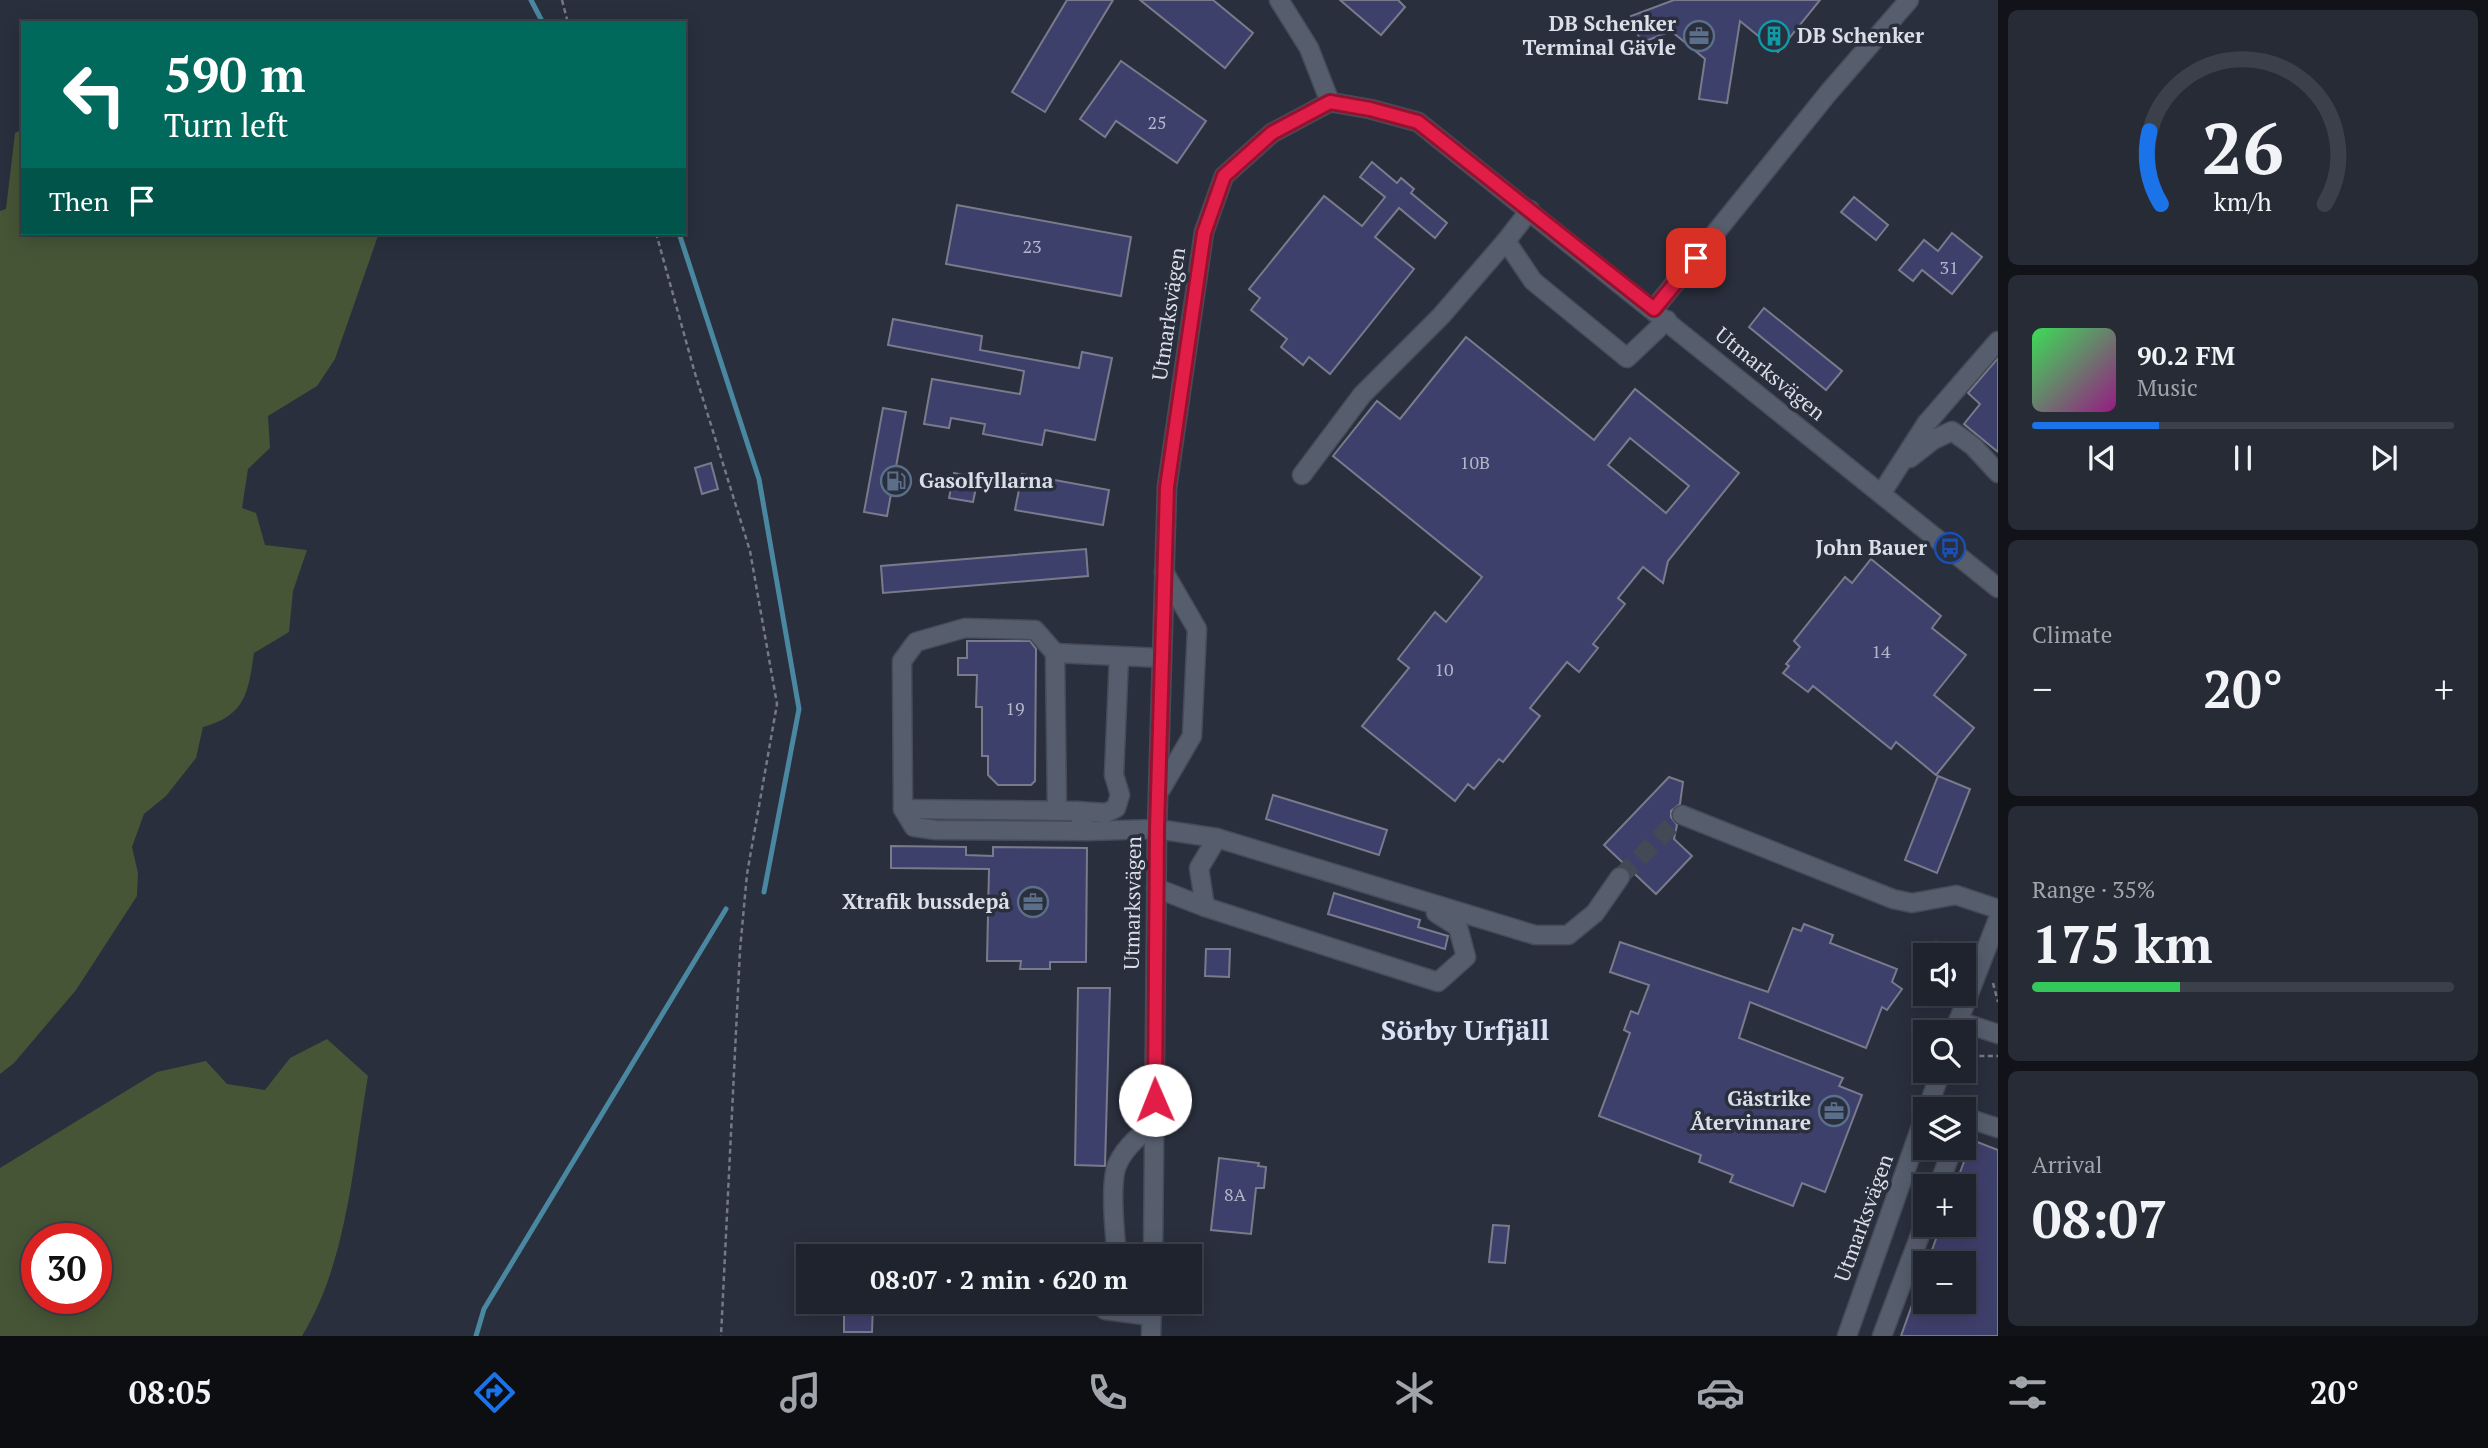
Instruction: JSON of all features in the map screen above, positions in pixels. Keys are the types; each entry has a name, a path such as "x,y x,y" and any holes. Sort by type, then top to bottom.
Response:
{"street":[{"path":"1279,0 1309,48 1330,102"},
{"path":"1506,241 1533,281 1627,358 1829,92 1909,0"},
{"name":"Utmarksvägen","path":"1153,1244 1157,829 1167,487 1204,233 1224,176 1272,133 1330,102 1418,122 1998,588"},
{"path":"1302,475 1362,394 1441,316 1530,210"},
{"path":"1881,494 1926,424 1998,341"},
{"path":"1901,466 1933,440 1952,431 1973,446 1998,473"},
{"path":"1159,792 1192,736 1197,629 1164,572"},
{"path":"1057,811 1055,653 1035,630 965,628 916,642 902,661 904,809 914,827 936,830 1157,829 1217,838 1535,935 1568,935 1595,914 1620,877"},
{"path":"1055,653 1161,658"},
{"path":"904,809 1106,813 1116,808 1120,795 1114,775 1119,656"},
{"path":"1077,811 1087,831"},
{"path":"1682,816 1892,899 1912,903 1956,895 1998,909"},
{"path":"1205,907 1199,868 1217,838"},
{"path":"1156,888 1205,907 1438,982 1466,957 1458,927 1415,900"},
{"path":"1960,1020 1987,972 1998,919"},
{"path":"1976,966 1987,972"},
{"path":"1976,1030 1998,1034"},
{"path":"1976,1122 1998,1128"},
{"path":"1116,1244 1113,1218 1116,1164 1135,1139 1156,1123"},
{"name":"Utmarksvägen","path":"1847,1336 1913,1156"},
{"path":"1882,1336 1919,1237"},
{"path":"1151,1314 1151,1336"}],"path":[{"path":"562,0 567,21"},
{"path":"657,235 694,370 750,551 777,704 747,874 740,950 721,1336"},
{"path":"1987,972 1998,1002"},
{"path":"1976,1057 1998,1056"}],"green space":[{"path":"21,130 21,235 378,235 335,359 317,386 268,416 270,448 248,469 242,508 256,513 265,545 307,550 293,591 289,632 254,653 250,680 242,701 228,716 203,727 196,758 166,796 144,814 132,847 138,873 137,896 76,990 14,1063 0,1074 0,211 6,209 15,133"},
{"path":"327,1039 368,1076 353,1176 339,1243 330,1276 302,1336 0,1336 0,1168 157,1072 206,1061 227,1084 265,1090 290,1058"}],"building":[{"path":"1067,0 1113,0 1045,112 1012,92"},
{"path":"1140,0 1213,0 1253,33 1225,68"},
{"path":"1340,0 1398,0 1405,7 1381,35"},
{"path":"1674,0 1820,0 1778,52 1740,21 1727,103 1699,99 1705,59 1671,31 1641,43 1631,16"},
{"path":"1121,61 1206,121 1177,163 1116,121 1105,137 1080,119"},
{"path":"1372,162 1397,183 1401,178 1414,189 1411,193 1447,223 1435,238 1399,208 1375,237 1414,269 1330,374 1309,357 1303,365 1281,347 1287,339 1251,310 1260,298 1249,289 1324,196 1362,226 1385,197 1360,177"},
{"path":"1854,197 1888,225 1876,240 1841,212"},
{"path":"957,205 1131,237 1121,296 946,264"},
{"path":"1952,233 1982,257 1952,294 1922,270 1913,281 1899,270 1924,240 1938,251"},
{"path":"1764,308 1842,371 1826,390 1749,327"},
{"path":"893,319 982,336 980,350 1079,368 1082,352 1112,358 1095,440 1045,430 1042,445 983,434 985,424 951,418 949,428 924,424 932,379 1020,394 1024,371 888,345"},
{"path":"1466,337 1594,440 1635,389 1739,473 1668,561 1663,583 1643,567 1618,598 1625,604 1593,644 1598,648 1579,672 1567,662 1530,708 1540,716 1503,762 1499,759 1474,789 1468,784 1455,801 1362,726 1409,668 1398,659 1435,612 1446,622 1482,577 1333,456 1377,401 1400,419","holes":["1630,438 1689,486 1666,513 1608,465"]},
{"path":"1998,358 1998,452 1964,424 1980,404 1968,393"},
{"path":"883,408 906,412 887,516 864,512"},
{"path":"711,463 718,489 702,494 695,468"},
{"path":"954,473 978,478 973,502 949,498"},
{"path":"1022,474 1109,490 1103,525 1015,510"},
{"path":"1086,549 1088,576 883,593 881,566"},
{"path":"1871,559 1941,616 1932,628 1966,655 1934,695 1974,728 1936,775 1896,742 1891,749 1813,686 1808,692 1783,673 1789,666 1786,664 1800,647 1794,641 1845,577 1852,583"},
{"path":"967,641 1030,641 1036,649 1035,781 1031,785 998,785 988,775 988,756 982,756 982,707 976,707 977,675 958,675 958,658 967,658"},
{"path":"1938,776 1970,789 1937,873 1905,860"},
{"path":"1669,777 1683,782 1680,804 1671,811 1671,817 1677,825 1674,839 1692,856 1656,894 1604,845"},
{"path":"1273,795 1387,830 1379,855 1266,819"},
{"path":"891,846 966,847 966,855 993,856 993,847 1087,848 1086,962 1050,962 1050,969 1020,969 1021,961 987,961 989,869 891,868"},
{"path":"1334,893 1420,920 1418,927 1448,936 1445,949 1328,914"},
{"path":"1804,924 1833,935 1830,943 1897,969 1892,982 1902,989 1887,1010 1882,1007 1866,1048 1750,1002 1739,1038 1843,1078 1839,1086 1862,1095 1825,1192 1802,1183 1793,1206 1730,1182 1733,1175 1699,1162 1701,1155 1599,1116 1630,1033 1624,1030 1631,1011 1638,1014 1649,985 1610,972 1620,942 1768,992 1793,928 1801,931"},
{"path":"1206,949 1230,949 1229,977 1205,976"},
{"path":"1078,988 1110,988 1105,1166 1075,1165"},
{"path":"1976,1142 1998,1150 1998,1336 1901,1336 1913,1302 1913,1314 1976,1314 1976,1251 1932,1251 1937,1237 1976,1237 1976,1174 1959,1174 1965,1160 1976,1160"},
{"path":"1219,1158 1259,1163 1258,1166 1266,1167 1264,1188 1256,1188 1251,1234 1211,1230"},
{"path":"1493,1225 1509,1226 1505,1263 1489,1262"},
{"path":"844,1314 873,1314 872,1332 844,1332"}],"waterway":[{"path":"531,0 542,21"},
{"path":"680,235 759,479 799,709 764,892"},
{"path":"476,1336 484,1309 726,909"}],"tunnel":[{"path":"1620,877 1682,815"}],"place":[{"name":"DB Schenker Terminal Gävle","path":"1699,36"},
{"name":"DB Schenker","path":"1774,36"},
{"name":"Gasolfyllarna","path":"896,481"},
{"name":"John Bauer","path":"1950,548"},
{"name":"Xtrafik bussdepå","path":"1033,902"},
{"name":"Gästrike Återvinnare","path":"1834,1111"}],"district":[{"name":"Sörby Urfjäll","path":"1465,1030"}],"route":[{"path":"1155,1100 1157,829 1167,487 1204,233 1224,176 1272,133 1330,102 1418,122 1654,309 1696,258"}]}
